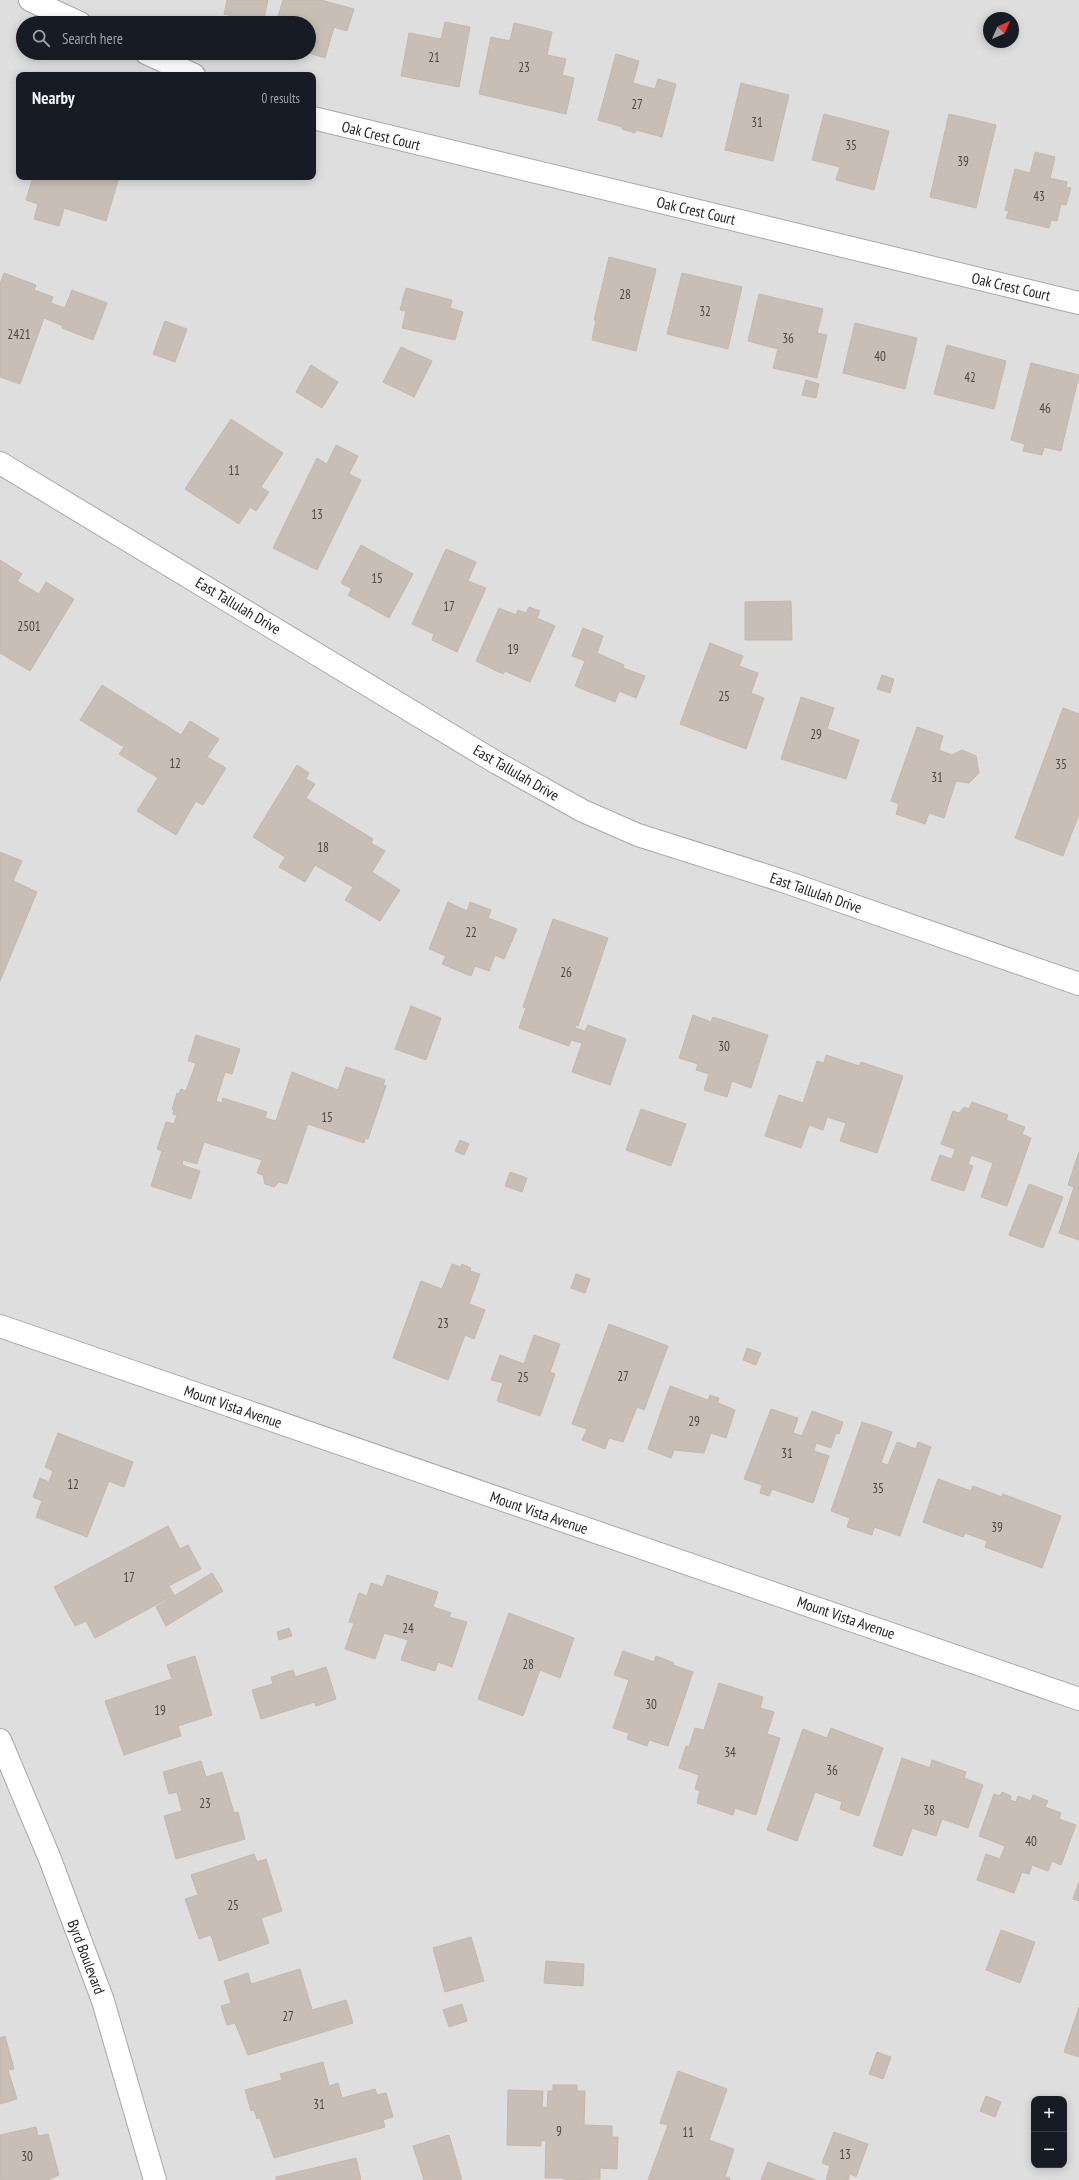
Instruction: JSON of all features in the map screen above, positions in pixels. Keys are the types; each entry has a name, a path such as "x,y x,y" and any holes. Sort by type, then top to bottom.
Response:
{"street":[{"path":"30,0 65,16"},
{"path":"161,60 187,72"},
{"name":"Oak Crest Court","path":"316,119 1079,303"},
{"name":"East Tallulah Drive","path":"0,463 497,763 583,811 638,835 780,880 1079,984"},
{"name":"Mount Vista Avenue","path":"0,1326 1079,1699"},
{"name":"Byrd Boulevard","path":"0,1740 50,1859 103,2001 155,2180"}],"shaded area":[{"path":"0,0 1079,0 1079,2180 0,2180"}],"building":[{"path":"227,0 268,0 265,16 233,16 224,14"},
{"path":"283,0 321,0 354,9 347,31 334,27 325,58 316,55 316,16 278,16"},
{"path":"445,22 470,27 459,87 401,76 409,33 441,39"},
{"path":"514,23 552,32 547,55 566,59 562,75 574,78 566,114 479,94 491,37 510,41"},
{"path":"616,54 639,61 633,83 655,89 658,79 676,84 662,137 636,130 635,133 622,129 622,127 598,120"},
{"path":"741,83 789,95 773,161 725,150"},
{"path":"824,114 889,131 874,190 836,180 840,167 812,160"},
{"path":"949,114 996,125 976,208 930,197"},
{"path":"1035,152 1055,157 1050,178 1067,182 1066,187 1071,188 1066,205 1061,204 1057,221 1051,220 1049,228 1006,218 1009,211 1005,210 1015,169 1030,173"},
{"path":"32,180 118,180 106,221 64,208 59,226 34,219 38,204 26,200"},
{"path":"609,257 656,269 636,351 592,340 596,320 594,320"},
{"path":"4,273 36,285 34,290 53,297 51,303 65,308 72,290 107,303 93,340 62,328 63,326 44,318 20,384 0,377 0,284"},
{"path":"682,273 742,287 728,349 667,334"},
{"path":"406,288 452,300 450,308 463,312 455,340 402,328 406,311 400,310"},
{"path":"759,294 823,309 817,333 827,335 817,378 773,368 778,349 748,341"},
{"path":"165,321 187,329 175,362 153,354"},
{"path":"855,323 917,338 905,389 843,373"},
{"path":"947,345 1006,361 994,409 934,394"},
{"path":"401,347 432,361 414,397 383,382"},
{"path":"1031,363 1079,375 1061,451 1044,447 1042,455 1023,451 1025,444 1011,440"},
{"path":"311,365 338,382 322,408 296,392"},
{"path":"806,380 819,384 816,398 802,395"},
{"path":"231,419 283,453 261,487 269,492 256,511 250,507 239,524 185,489"},
{"path":"336,445 358,456 349,474 361,480 317,570 273,548 317,458 327,464"},
{"path":"361,545 413,574 389,618 348,595 352,589 341,583"},
{"path":"446,549 476,562 468,581 486,588 457,652 432,640 434,634 412,624"},
{"path":"0,560 22,574 17,581 39,594 46,582 74,599 30,671 0,653"},
{"path":"791,601 792,640 745,640 745,602"},
{"path":"529,607 540,611 537,618 555,626 530,682 505,671 503,674 476,661 499,608 516,615 518,610 526,613"},
{"path":"583,628 603,636 597,653 624,665 623,668 645,676 636,698 619,691 615,702 575,686 585,661 572,656"},
{"path":"710,643 743,656 739,666 758,673 751,693 764,698 746,749 680,724"},
{"path":"882,675 894,679 890,693 877,689"},
{"path":"102,685 181,735 190,721 219,739 207,757 226,768 203,805 196,801 176,835 137,811 158,778 119,754 124,747 80,720"},
{"path":"801,697 834,708 827,729 859,740 846,779 781,759"},
{"path":"1063,708 1079,714 1079,814 1063,856 1015,838"},
{"path":"917,727 943,736 939,750 952,755 962,750 976,756 979,773 969,783 956,781 944,818 929,813 925,824 896,814 899,804 891,801"},
{"path":"297,765 309,773 306,779 315,784 306,798 373,839 371,843 385,851 372,872 400,890 380,921 345,900 353,887 315,865 305,882 279,867 285,857 253,837"},
{"path":"0,852 22,861 13,881 37,892 0,981"},
{"path":"448,902 467,911 470,902 491,910 488,918 517,929 504,959 495,955 489,971 475,966 471,976 442,964 446,956 429,949"},
{"path":"553,919 608,938 578,1026 576,1025 575,1028 585,1031 588,1025 626,1039 610,1085 572,1072 582,1043 571,1040 569,1046 519,1028 526,1008 523,1007"},
{"path":"411,1006 441,1018 426,1060 395,1049"},
{"path":"693,1015 711,1022 713,1017 768,1035 751,1088 732,1081 727,1097 704,1090 709,1074 696,1070 698,1064 679,1058"},
{"path":"196,1035 240,1049 232,1074 225,1072 216,1101 222,1103 223,1098 267,1112 265,1118 276,1121 292,1072 338,1090 346,1067 385,1080 383,1085 386,1086 368,1139 365,1138 364,1143 308,1124 287,1184 279,1182 274,1187 265,1184 263,1175 257,1173 262,1160 204,1142 197,1164 183,1160 182,1165 200,1171 191,1199 151,1186 162,1151 157,1149 166,1122 174,1124 177,1115 173,1114 174,1110 172,1109 177,1093 179,1094 181,1089 186,1091 196,1063 188,1061"},
{"path":"826,1055 859,1066 861,1062 903,1076 877,1153 840,1141 846,1123 827,1117 823,1130 809,1125 801,1148 765,1136 779,1095 803,1103 817,1061 824,1063"},
{"path":"972,1102 1008,1115 1006,1120 1025,1127 1022,1134 1031,1138 1007,1206 981,1197 993,1163 971,1155 968,1164 973,1166 964,1191 931,1180 940,1155 952,1159 955,1149 941,1144 953,1111 959,1113 964,1107 969,1109"},
{"path":"641,1109 686,1124 671,1166 626,1150"},
{"path":"460,1140 469,1144 464,1155 455,1151"},
{"path":"1079,1152 1079,1240 1059,1233 1074,1187 1068,1185"},
{"path":"510,1172 527,1178 522,1192 505,1186"},
{"path":"1029,1184 1063,1197 1043,1248 1009,1235"},
{"path":"452,1264 461,1267 462,1264 471,1268 470,1271 480,1274 469,1304 485,1310 474,1339 465,1335 448,1380 393,1358 421,1281 442,1289"},
{"path":"576,1274 590,1279 585,1293 571,1288"},
{"path":"609,1324 668,1346 644,1410 637,1407 623,1442 609,1438 605,1449 582,1440 587,1429 572,1424"},
{"path":"534,1335 560,1344 550,1372 555,1374 540,1416 497,1401 503,1383 491,1380 500,1355 524,1364"},
{"path":"747,1348 761,1353 756,1365 743,1360"},
{"path":"670,1386 708,1400 710,1395 719,1398 718,1403 735,1410 726,1438 711,1433 704,1453 674,1450 671,1458 648,1449"},
{"path":"771,1409 798,1418 793,1433 802,1436 812,1411 843,1422 839,1434 836,1433 831,1448 816,1443 814,1451 829,1456 813,1503 772,1489 769,1496 760,1493 762,1485 744,1479"},
{"path":"862,1422 892,1432 881,1463 888,1465 897,1442 916,1449 918,1442 931,1447 900,1536 874,1527 872,1535 847,1527 850,1518 831,1511"},
{"path":"58,1433 133,1462 124,1487 109,1481 87,1537 36,1517 42,1501 33,1497 40,1478 49,1482 53,1471 45,1467"},
{"path":"938,1479 971,1491 973,1486 1002,1497 1003,1494 1061,1516 1042,1568 985,1547 987,1541 965,1533 963,1537 923,1522"},
{"path":"168,1526 180,1549 188,1545 201,1569 169,1586 174,1595 95,1638 86,1621 75,1626 54,1587"},
{"path":"212,1573 223,1591 166,1626 156,1607"},
{"path":"387,1575 438,1592 433,1607 451,1613 449,1617 467,1622 452,1667 438,1662 435,1671 401,1660 408,1640 384,1633 375,1659 345,1649 354,1623 349,1622 359,1593 367,1596 371,1583 383,1587"},
{"path":"509,1613 574,1638 560,1678 540,1670 523,1716 478,1699"},
{"path":"289,1628 292,1636 279,1640 277,1632"},
{"path":"623,1651 654,1662 656,1656 674,1663 673,1665 693,1672 668,1746 649,1740 647,1746 627,1739 629,1733 613,1728 629,1680 614,1675"},
{"path":"195,1656 212,1715 178,1726 181,1736 124,1755 105,1701 172,1679 167,1665"},
{"path":"326,1667 336,1699 316,1706 315,1702 261,1719 252,1690 273,1684 271,1677 293,1670 295,1677"},
{"path":"719,1683 763,1697 760,1708 774,1712 767,1734 780,1738 756,1815 735,1808 733,1815 697,1803 700,1791 695,1789 699,1775 679,1768 686,1746 689,1747 695,1728 704,1730"},
{"path":"831,1728 883,1748 859,1816 840,1809 842,1802 815,1792 797,1841 767,1830 803,1729 827,1738"},
{"path":"902,1758 930,1768 932,1760 966,1772 964,1778 983,1785 968,1828 942,1819 936,1836 912,1828 902,1856 873,1846"},
{"path":"201,1761 206,1777 222,1772 234,1813 238,1812 245,1839 176,1859 164,1816 182,1811 177,1792 169,1794 163,1772"},
{"path":"1002,1792 1011,1796 1010,1800 1016,1802 1018,1796 1031,1801 1033,1795 1048,1801 1045,1807 1061,1813 1059,1819 1076,1825 1061,1865 1052,1861 1048,1871 1032,1865 1029,1874 1022,1872 1014,1893 977,1880 986,1854 1000,1859 1005,1846 979,1836 994,1794 1000,1796"},
{"path":"254,1854 257,1862 266,1859 282,1911 261,1918 269,1943 219,1961 211,1935 199,1939 185,1899 198,1895 191,1875"},
{"path":"1079,1882 1079,1901 1073,1899"},
{"path":"1001,1930 1035,1942 1020,1983 986,1970"},
{"path":"471,1937 484,1981 445,1992 433,1948"},
{"path":"546,1961 584,1964 583,1986 544,1983"},
{"path":"300,1969 312,2010 346,2000 353,2023 248,2055 235,2023 227,2025 221,2006 231,2003 224,1981 248,1973 251,1984"},
{"path":"462,2004 467,2021 449,2027 443,2010"},
{"path":"1079,2007 1079,2057 1064,2052"},
{"path":"5,2036 14,2069 8,2070 17,2099 0,2104 0,2038"},
{"path":"877,2052 891,2057 883,2079 869,2074"},
{"path":"323,2062 329,2086 338,2083 342,2098 375,2089 377,2095 386,2093 393,2117 383,2120 385,2127 274,2158 260,2118 257,2119 254,2110 251,2111 245,2090 282,2080 280,2074"},
{"path":"678,2071 727,2089 709,2140 734,2149 725,2177 730,2178 729,2180 648,2180 668,2125 660,2123"},
{"path":"553,2085 577,2085 577,2091 585,2091 584,2125 612,2126 612,2137 618,2137 617,2169 600,2168 600,2179 564,2180 564,2178 545,2178 546,2141 541,2140 541,2146 507,2145 508,2090 543,2091 542,2107 547,2108 548,2091 553,2091"},
{"path":"986,2096 1001,2102 995,2117 980,2111"},
{"path":"36,2127 38,2136 48,2134 59,2175 48,2180 0,2180 0,2135"},
{"path":"834,2132 868,2144 856,2177 850,2174 848,2180 826,2180 830,2166 822,2163"},
{"path":"449,2135 462,2180 424,2180 413,2146"},
{"path":"356,2158 361,2180 276,2180 276,2177"},
{"path":"768,2162 816,2180 761,2180"}]}
